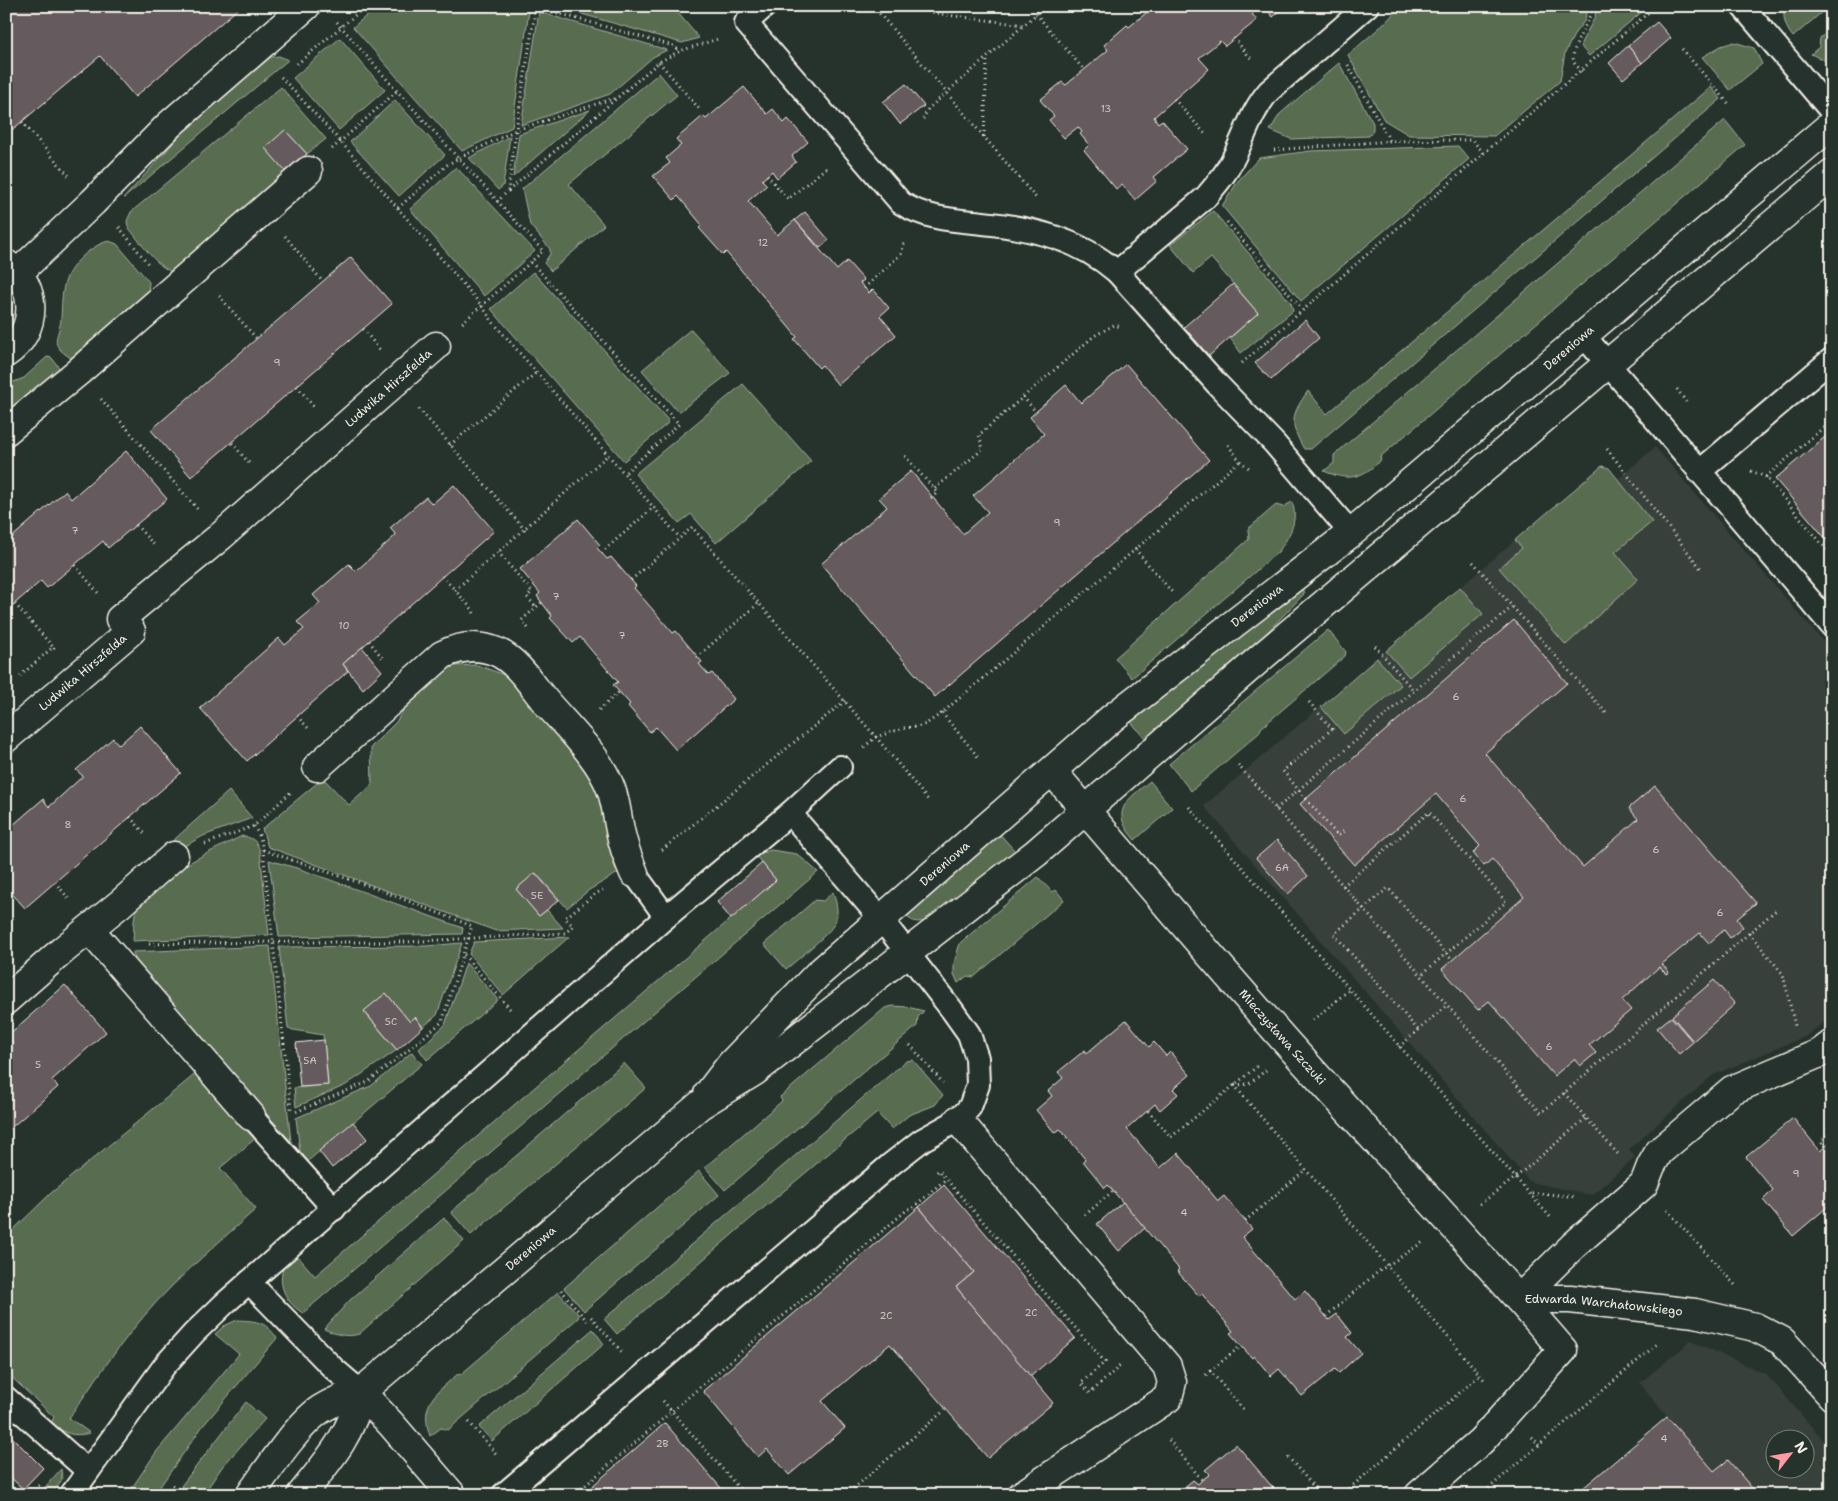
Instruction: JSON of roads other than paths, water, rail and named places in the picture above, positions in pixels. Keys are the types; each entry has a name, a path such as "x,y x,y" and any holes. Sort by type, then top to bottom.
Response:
{"street":[{"path":"6,353 22,338 30,320 31,300 24,281 12,269 93,202 169,125 306,6"},
{"name":"Dereniowa","path":"700,1105 730,1064 817,975 880,919 1112,718 1351,533 1832,124"},
{"path":"6,431 78,372 308,171"},
{"name":"Dereniowa","path":"250,1495 307,1421 320,1410 335,1401 361,1392 700,1105 755,1071 1036,853 1265,654 1832,174"},
{"name":"Ludwika Hirszfelda","path":"6,738 131,631 120,619 221,536 436,346"},
{"path":"317,767 442,655 464,647 488,649 504,656 518,668 578,739 604,774 617,810 626,854 634,873"},
{"name":"Mieczysława Szczuki","path":"1052,771 1286,1042 1519,1299"},
{"path":"6,1000 96,937 121,903 174,856"},
{"path":"96,937 252,1116"},
{"path":"1519,1299 1573,1246 1644,1184 1651,1166 1660,1152 1732,1090 1811,1056 1832,1044"},
{"path":"958,1120 1167,1366 1172,1382 1168,1398 1022,1495"},
{"name":"Edwarda Warchałowskiego","path":"1519,1299 1570,1299 1695,1313 1755,1326 1782,1341 1825,1388"},
{"name":"Edwarda Warchałowskiego","path":"1419,1495 1481,1441 1563,1350 1519,1299"},
{"path":"302,1495 343,1441 357,1410 361,1392"},
{"path":"361,1392 452,1495"}],"lane":[{"path":"765,6 746,23 901,203 922,214 1042,232 1078,245 1102,259 1117,272 1217,384 1274,443 1351,533"},
{"path":"1117,272 1206,197 1233,159 1258,103 1274,86 1367,6"},
{"path":"1742,6 1832,112"},
{"path":"1584,336 1832,626"},
{"path":"1699,472 1832,359"},
{"path":"71,1495 165,1365 194,1333 249,1282 666,917 790,813 840,767"},
{"path":"503,1495 890,1165 922,1140 958,1120 970,1107 978,1085 977,1058 968,1034 880,919 790,813"},
{"path":"634,873 666,917"},
{"path":"252,1116 334,1209"},
{"path":"249,1282 333,1368 361,1392"},
{"path":"6,1398 88,1471"}]}
